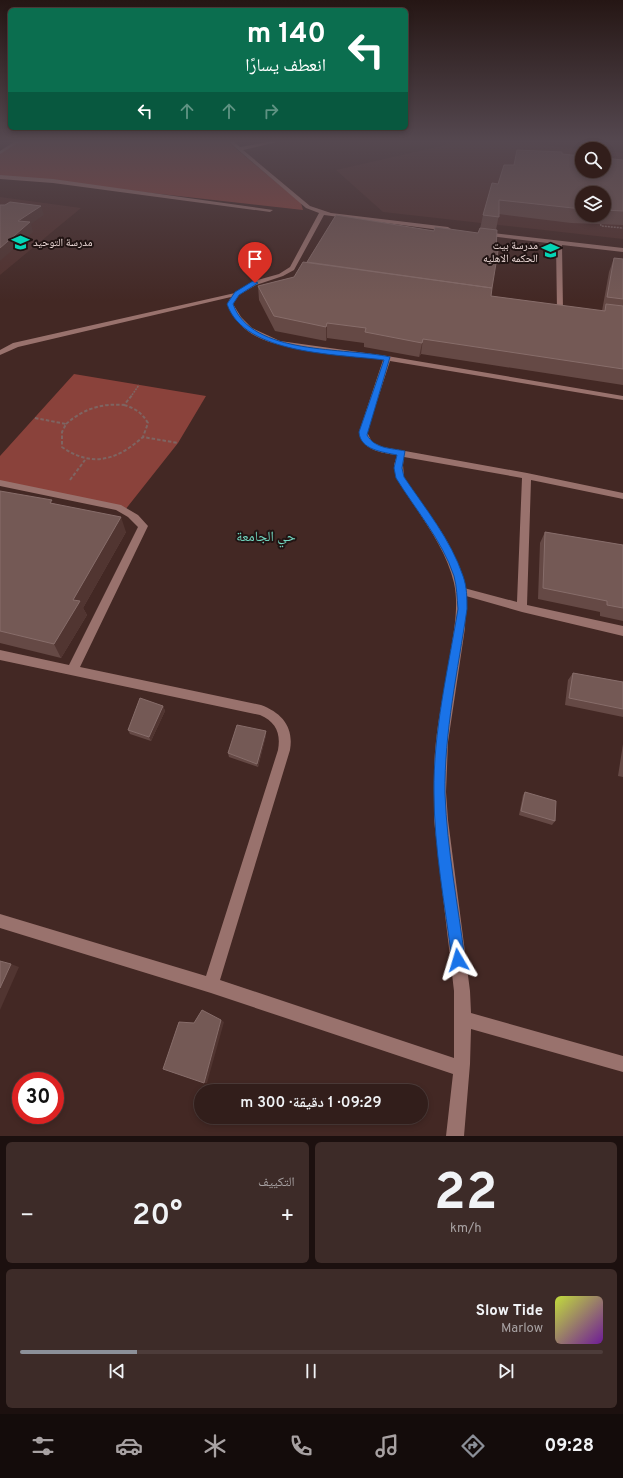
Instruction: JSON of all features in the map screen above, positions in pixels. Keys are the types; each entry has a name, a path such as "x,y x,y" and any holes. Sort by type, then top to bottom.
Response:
{"street":[{"path":"158,195 270,210"},
{"path":"292,195 301,203 322,212 458,231"},
{"path":"0,353 16,345 237,294 255,283 289,271 296,264 296,258 322,212"},
{"path":"474,233 623,250"},
{"path":"559,243 560,310"},
{"path":"289,271 297,272"},
{"path":"237,294 230,304 233,313 240,322 263,338 298,347 388,358 623,398"},
{"path":"553,309 568,311"},
{"path":"388,358 363,432 367,442 376,448 527,476 623,496"},
{"path":"402,453 399,459 398,468 400,478 452,560 462,591 461,621 442,742 440,792 441,820 464,1019 455,1136"},
{"path":"522,608 527,476"},
{"path":"0,483 118,507 125,510 130,517 137,519 143,526 72,671"},
{"path":"462,591 522,608 623,631"},
{"path":"0,655 261,710 277,718 282,725 286,742 284,750 211,985"},
{"path":"0,920 211,985 461,1069"},
{"path":"464,1019 623,1064"}],"path":[{"path":"600,222 600,226 623,228"},
{"path":"124,405 139,385"},
{"path":"115,404 124,405 133,407 145,416 148,423 143,437 131,449 115,456 85,460 70,454 62,447 62,432 66,424 73,417 94,408 115,404"},
{"path":"35,418 66,424"},
{"path":"143,437 178,443"},
{"path":"59,495 85,460"}],"shaded area":[{"path":"169,195 291,195 301,203 303,210"},
{"path":"364,195 575,195 575,222 611,222 611,195 623,195 623,239 383,212"},
{"name":"مدرسة التوحيد","path":"0,197 81,208 0,275"},
{"path":"74,374 206,396 178,443 125,510 0,483 0,456"}],"building":[{"path":"489,195 575,195 575,208 499,200 499,217 483,215"},
{"path":"611,195 623,195 623,211 611,210"},
{"path":"10,202 41,206 18,221 30,222 0,248 0,205 5,205"},
{"path":"336,215 434,231 435,227 478,233 480,228 497,230 496,250 498,251 492,288 307,262"},
{"path":"614,258 623,259 623,299 607,297"},
{"path":"303,262 492,288 491,296 605,311 606,304 623,306 623,369 423,339 422,343 365,332 366,328 327,323 326,327 274,316 258,286 294,277"},
{"path":"0,491 52,500 50,503 121,517 73,600 80,601 54,644 0,631"},
{"path":"545,532 623,545 623,608 607,605 607,601 543,588"},
{"path":"573,673 623,682 623,709 569,698"},
{"path":"140,698 163,706 149,737 128,730"},
{"path":"237,725 266,731 257,764 228,753"},
{"path":"525,792 556,801 555,821 521,811"},
{"path":"0,961 11,964 0,988"},
{"path":"202,1010 221,1020 204,1083 163,1069 179,1022 194,1023"}],"place":[{"name":"مدرسة التوحيد","path":"20,242"},
{"name":"مدرسة بيت الحكمه الاهليه","path":"551,251"}],"district":[{"name":"حي الجامعة","path":"266,536"}],"route":[{"path":"255,283 237,294 230,304 233,313 240,322 263,338 280,344 298,347 388,358 363,432 364,439 371,446 376,448 402,453 399,459 398,468 400,478 444,545 458,575 462,591 463,609 442,742 440,792 441,820 458,960"}]}
